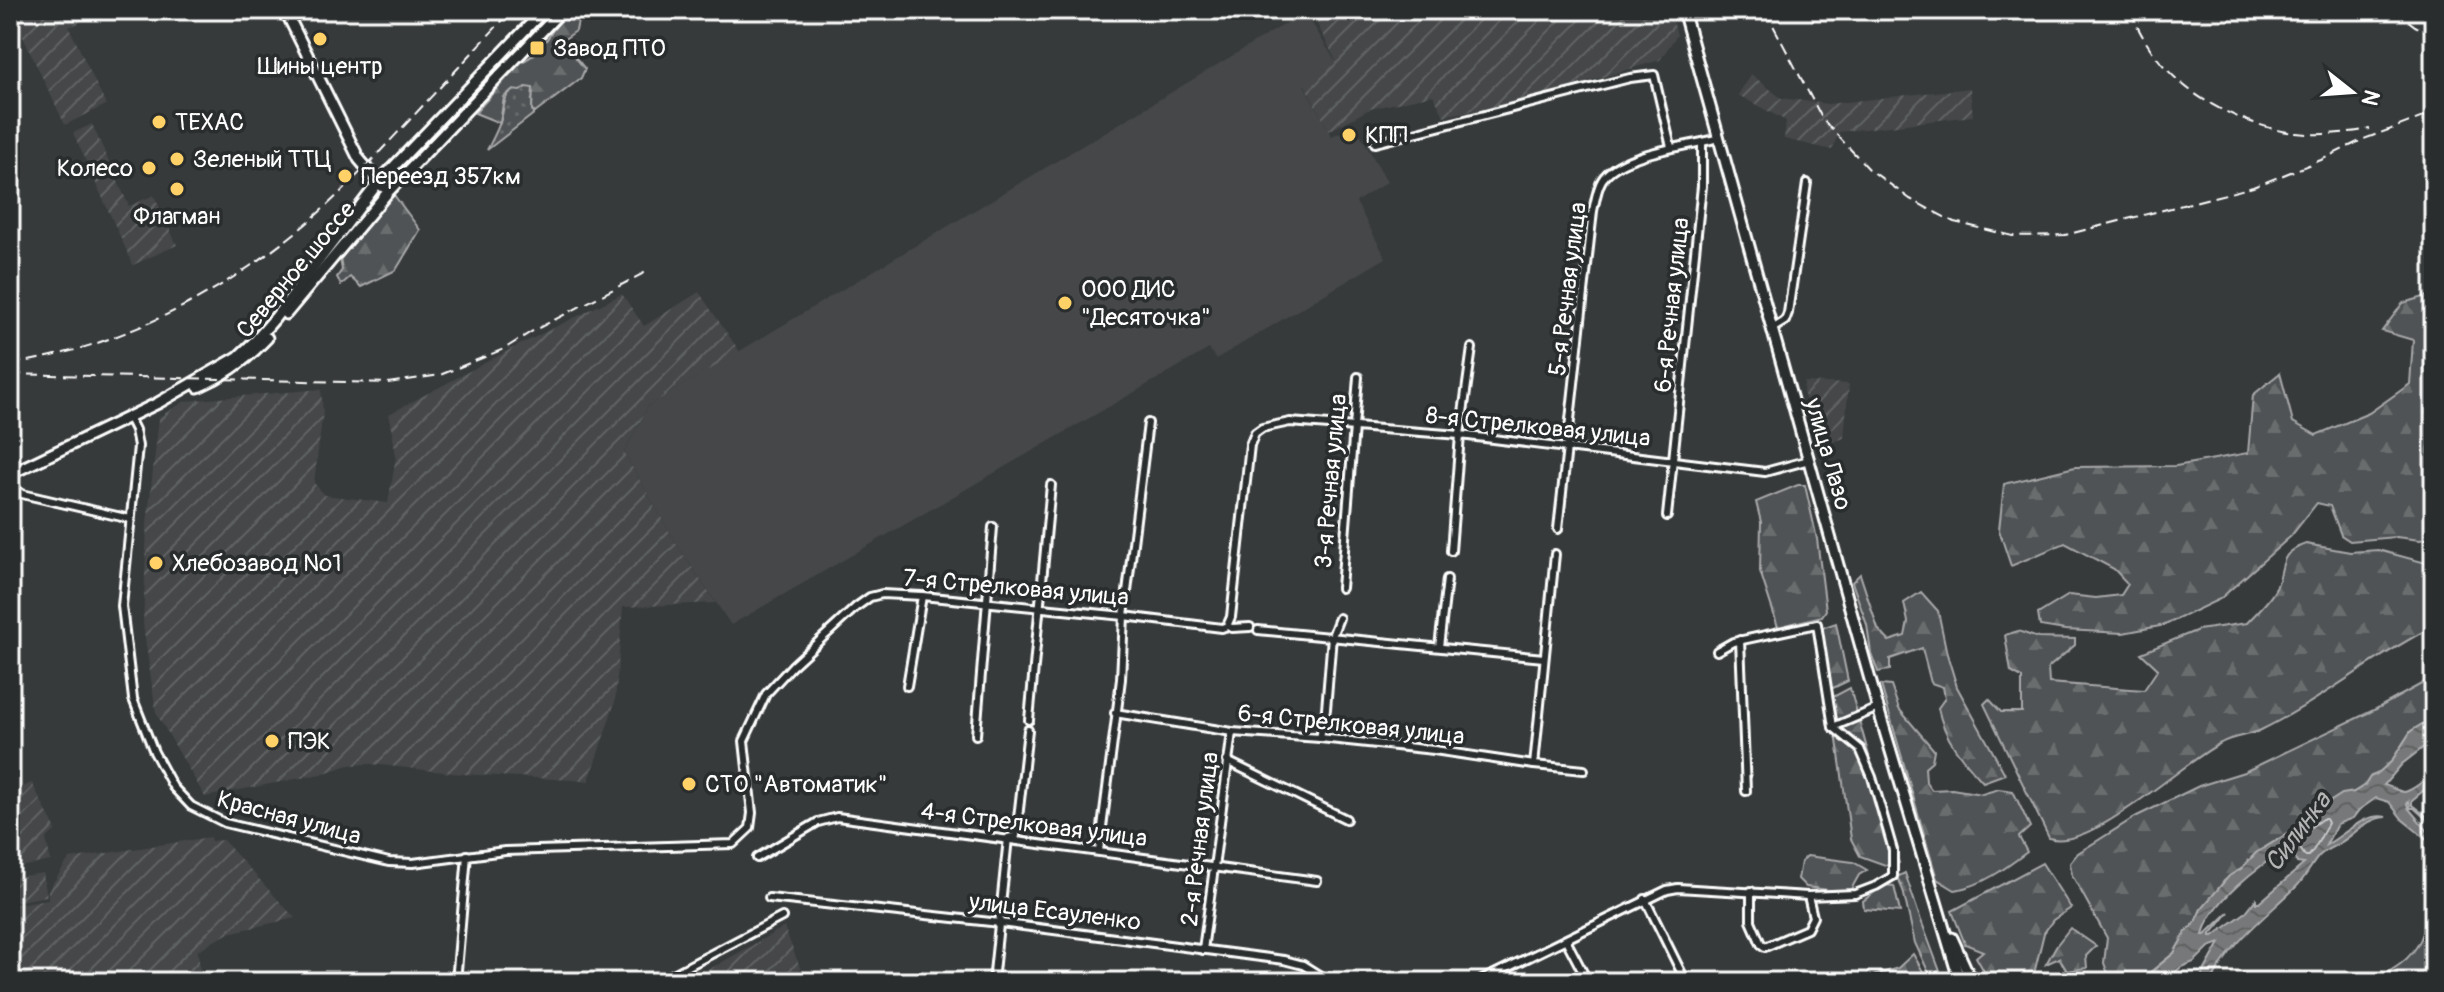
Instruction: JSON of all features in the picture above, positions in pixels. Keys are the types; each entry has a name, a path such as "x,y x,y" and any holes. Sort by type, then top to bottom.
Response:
{"main road":[{"path":"285,10 359,159 388,192"},
{"name":"Северное шоссе","path":"158,403 217,371 256,340 378,183 544,10"},
{"name":"Северное шоссе","path":"158,403 217,379 257,349 388,192 562,10"},
{"name":"улица Лазо","path":"1683,10 1878,708 1960,982"},
{"path":"10,474 158,403"},
{"name":"улица Лазо","path":"1938,907 1972,982"}],"street":[{"path":"1375,143 1630,78 1654,75 1671,147"},
{"name":"5-я Речная улица","path":"1558,529 1593,211 1602,179 1625,161 1671,147 1702,144 1719,138"},
{"name":"6-я Речная улица","path":"1667,516 1702,186 1702,144"},
{"path":"1772,329 1785,321 1788,313 1807,183"},
{"path":"1451,551 1460,435 1472,348"},
{"name":"3-я Речная улица","path":"1341,588 1358,377"},
{"name":"Красная улица","path":"129,418 138,446 122,606 133,699 154,752 173,787 191,806 225,823 389,862 413,863 467,855"},
{"name":"8-я Стрелковая улица","path":"1227,626 1231,617 1250,445 1255,433 1262,428 1290,422 1460,435 1765,472 1809,460"},
{"path":"1099,851 1148,423"},
{"path":"10,485 22,494 130,519"},
{"path":"1029,720 1051,485"},
{"path":"976,735 993,527"},
{"path":"1534,765 1555,554"},
{"path":"1439,647 1447,579"},
{"name":"7-я Стрелковая улица","path":"467,855 505,851 733,844 750,828 752,813 744,741 766,694 803,656 870,597 882,594 922,596 1222,628 1250,627"},
{"path":"907,686 922,596"},
{"path":"1320,738 1326,709 1332,636 1339,618"},
{"path":"1478,982 1667,890 1751,891 1808,896 1855,894 1893,876 1893,850 1872,777 1860,749 1833,727 1817,624 1740,640 1717,651"},
{"path":"1258,630 1544,658"},
{"path":"1740,640 1746,791"},
{"path":"1833,727 1878,708"},
{"name":"6-я Стрелковая улица","path":"1115,713 1232,732 1434,750 1584,770"},
{"path":"993,982 1008,838 1016,836 1028,730"},
{"name":"2-я Речная улица","path":"1203,950 1232,732"},
{"path":"1227,761 1346,819"},
{"name":"4-я Стрелковая улица","path":"757,858 818,822 837,817 1317,881"},
{"path":"456,982 467,855"},
{"path":"1751,891 1751,921 1765,947 1807,929 1813,917 1808,896"},
{"name":"улица Есауленко","path":"769,898 1000,923 1203,950 1303,965 1330,982"},
{"path":"1645,899 1686,982"},
{"path":"658,982 782,917"},
{"path":"1566,940 1588,982"}],"shaded area":[{"path":"10,10 99,10 101,14 69,27 106,105 65,125"},
{"path":"1324,10 1670,10 1677,35 1660,60 1516,103 1444,116 1433,95 1370,109 1329,131 1303,82 1336,61 1313,16"},
{"name":"ООО ДИС \"Десяточка\"","path":"1305,12 1336,62 1304,85 1332,136 1355,125 1387,182 1356,202 1386,258 1216,359 1209,349 731,625 679,548 624,453 648,406"},
{"path":"1751,74 1781,98 1828,104 1970,88 1973,116 1839,132 1832,150 1784,139 1786,121 1738,95"},
{"path":"92,124 129,206 154,195 177,245 133,265 73,133"},
{"path":"699,292 740,352 648,406 624,453 679,548 716,603 623,607 615,702 589,781 461,774 371,764 349,765 321,774 205,797 156,713 143,625 147,523 159,417 185,401 321,389 323,412 314,483 325,495 388,503 396,456 389,414 622,294 644,326"},
{"path":"1804,382 1849,384 1844,438 1821,447 1803,392"},
{"path":"32,783 56,830 46,839 51,861 10,869 10,792"},
{"path":"210,837 211,841 223,840 295,918 229,933 198,950 201,982 10,982 10,905 48,899 48,890 69,859"},
{"path":"43,873 47,896 10,903 10,878"},
{"path":"784,927 806,982 687,982"}],"green space":[{"path":"549,10 556,10 398,177 394,177 395,172"},
{"path":"562,19 578,21 576,31 563,40 574,50 585,69 581,78 535,113 532,110 533,88 526,87 520,91 512,90 504,97 500,123 475,113 521,62 540,49"},
{"path":"533,87 532,110 535,113 487,150 500,123 506,97 512,91"},
{"path":"394,195 420,230 396,270 361,287 350,277 341,285 337,277 342,270 340,258"},
{"path":"2434,294 2434,537 2350,541 2341,535 2330,506 2317,503 2291,536 2220,599 2165,625 2123,633 2040,626 2038,614 2069,595 2096,598 2121,595 2128,584 2114,569 2065,543 2011,566 1999,530 2004,484 2075,467 2176,466 2248,453 2253,395 2280,373 2293,422 2316,435 2369,413 2410,384 2413,340 2382,331 2403,303"},
{"path":"1805,485 1817,539 1826,610 1822,616 1778,627 1760,571 1761,522 1756,502"},
{"path":"2306,544 2350,552 2378,550 2426,563 2434,560 2434,626 2283,718 2204,753 2136,803 2088,832 2067,839 2049,838 1984,704 1989,699 2001,712 2022,712 2022,678 2011,672 2005,635 2018,631 2038,638 2075,639 2075,645 2048,668 2049,683 2144,690 2158,669 2141,653 2198,630 2247,623 2273,593 2286,557"},
{"path":"1860,574 1878,629 1889,641 1905,636 1908,622 1904,603 1921,592 1938,611 1957,687 2005,774 1983,782 1955,748 1938,708 1945,698 1943,687 1931,683 1922,648 1890,659 1890,670 1878,672 1871,653 1867,625 1852,582"},
{"path":"1836,623 1848,681 1831,689 1822,628"},
{"path":"2434,677 2434,717 2411,731 2391,762 2371,776 2365,785 2331,801 2303,824 2256,853 2224,881 2201,909 2174,953 2149,973 2119,980 2113,978 2104,963 2107,938 2072,875 2070,863 2078,853 2137,816 2199,786 2244,772 2376,709"},
{"path":"1881,685 1891,686 1899,709 1934,750 1932,761 1925,767 1926,782 1932,790 1952,789 1982,794 1999,789 2013,791 2030,827 2019,837 2027,852 1993,876 1965,888 1955,890 1937,879"},
{"path":"1850,688 1899,863 1888,866 1860,856 1851,839 1831,698"},
{"path":"1807,856 1853,862 1867,870 1859,875 1849,893 1806,887 1798,879 1801,862"},
{"path":"2042,863 2071,908 2053,920 2044,933 2032,982 1990,982 1976,957 1983,951 1965,944 1952,911"},
{"path":"1905,873 1944,982 1933,982 1915,943 1897,877"},
{"path":"1884,885 1894,886 1900,912 1864,909 1863,901"},
{"path":"2434,927 2434,982 2373,982 2404,961 2423,933"},
{"path":"2070,928 2096,946 2086,956 2087,968 2067,971 2059,958 2046,964"},
{"path":"1913,954 1929,982 1853,982 1898,968"}],"water":[{"name":"Силинка","path":"2434,717 2434,735 2429,743 2402,764 2384,785 2404,792 2434,772 2434,782 2412,800 2412,805 2434,822 2434,826 2410,808 2409,801 2407,804 2409,809 2434,838 2434,845 2403,820 2389,802 2376,798 2353,818 2337,824 2326,845 2362,821 2386,817 2367,823 2319,856 2297,886 2239,942 2212,982 2198,982 2220,943 2209,947 2194,962 2181,967 2164,982 2139,982 2174,953 2201,909 2229,876 2241,869 2256,853 2303,824 2331,801 2365,785 2370,777 2391,762 2411,731","holes":["2288,848 2292,850 2297,863 2304,864 2259,903 2256,899 2245,913 2213,936 2211,934 2229,912 2203,935 2207,923 2225,898 2277,855"]}],"railway":[{"path":"10,364 49,357 125,333 197,299 264,257 338,195 512,10"},
{"path":"1765,10 1823,120 1869,169 1910,199 1954,222 2013,236 2065,235 2253,187 2364,139 2434,113"},
{"path":"2130,10 2151,49 2178,81 2233,115 2274,129 2305,134 2370,129"},
{"path":"2394,10 2415,26 2434,35"},
{"path":"10,374 388,383 440,375 504,349 648,271"}],"place":[{"name":"Шины центр","path":"320,39"},
{"name":"Завод ПТО","path":"537,48"},
{"name":"ТЕХАС","path":"159,122"},
{"name":"КПП","path":"1349,135"},
{"name":"Зеленый ТТЦ","path":"177,159"},
{"name":"Колесо","path":"149,168"},
{"name":"Переезд 357км","path":"345,176"},
{"name":"Флагман","path":"177,189"},
{"name":"ООО ДИС \"Десяточка\"","path":"1065,303"},
{"name":"Хлебозавод №1","path":"156,563"},
{"name":"ПЭК","path":"272,741"},
{"name":"СТО \"Автоматик\"","path":"689,784"}]}
